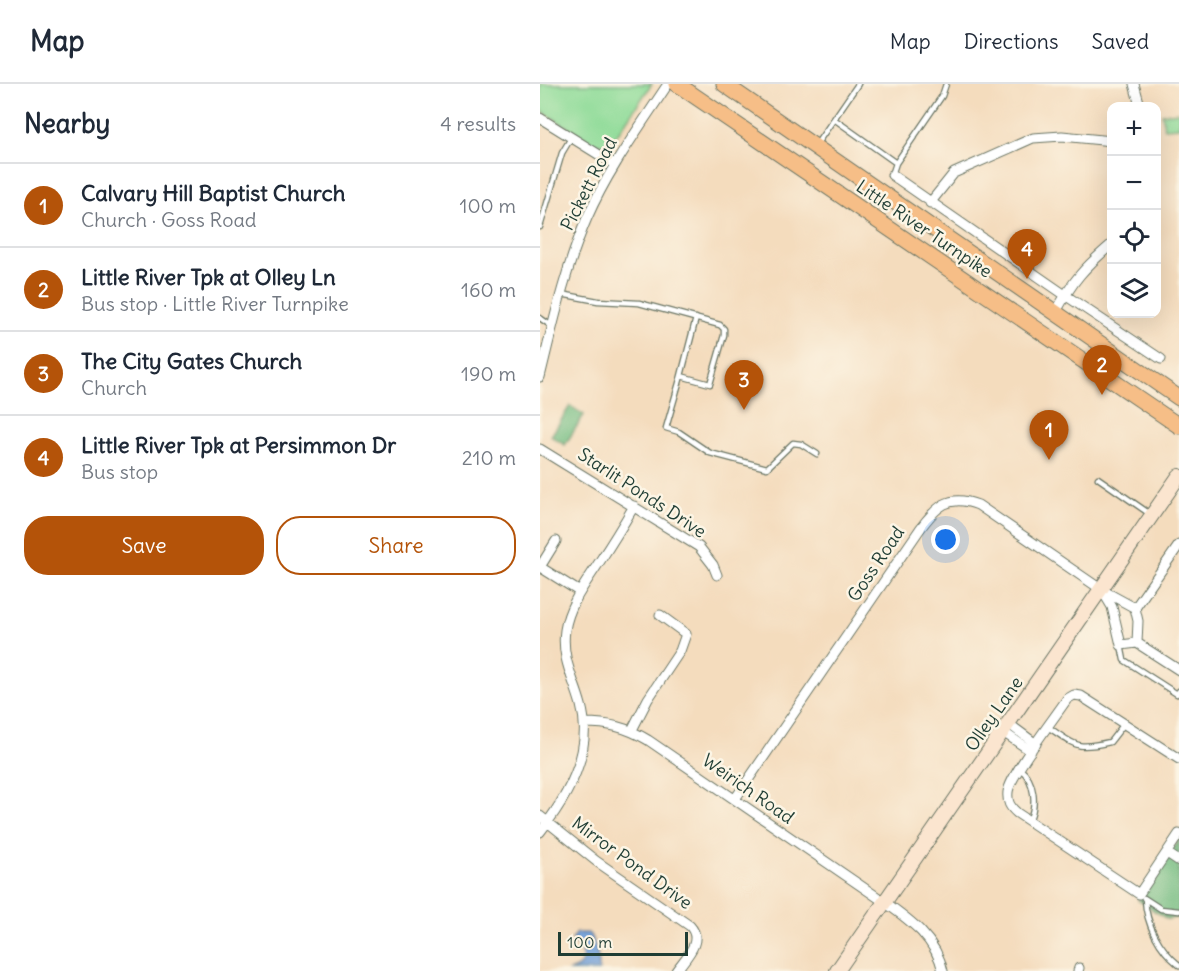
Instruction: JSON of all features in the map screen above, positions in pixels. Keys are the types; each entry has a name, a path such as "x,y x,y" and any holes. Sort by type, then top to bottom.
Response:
{"main road":[{"name":"Little River Turnpike","path":"677,84 1179,426"},
{"name":"Little River Turnpike","path":"724,84 1179,398"},
{"name":"Olley Lane","path":"837,971 1179,476"}],"street":[{"name":"Pickett Road","path":"540,377 561,294 581,233 614,164 668,84"},
{"path":"1134,84 1139,102"},
{"path":"540,118 614,164"},
{"path":"930,203 954,173 1033,138 1062,136 1107,140"},
{"path":"892,175 1161,359"},
{"path":"1056,312 1071,284 1084,268 1107,248"},
{"name":"Starlit Ponds Drive","path":"540,449 699,548 717,575"},
{"name":"Goss Road","path":"735,799 920,529 939,507 955,501 964,501 978,506 1102,590 1135,608"},
{"path":"540,832 544,819 558,809 573,781 580,754 584,723 582,707 567,668 564,647 568,619 573,603 634,506"},
{"path":"556,541 540,567 580,592"},
{"path":"1137,643 1138,621 1135,608 1179,545"},
{"path":"1102,590 1112,607 1121,645 1137,643 1179,670"},
{"path":"632,730 644,704 680,651 686,634 660,615"},
{"path":"1179,759 1081,696 1074,695 1067,699 1033,747 1009,788 1008,799 1010,807 1029,821 1142,897 1179,834"},
{"name":"Weirich Road","path":"584,723 604,723 632,730 886,903 921,931 936,952 943,971"},
{"path":"1006,728 1033,747"},
{"name":"Mirror Pond Drive","path":"544,819 596,861 695,931 696,941 676,971"},
{"path":"1167,853 1179,861"}],"lane":[{"path":"815,147 858,84"},
{"path":"892,175 896,163 942,96 946,84"},
{"path":"834,119 896,163"},
{"path":"540,227 562,153 571,138"},
{"path":"561,294 598,301 639,303 724,328 710,384 681,376"},
{"path":"540,318 553,327"},
{"path":"696,318 666,428 690,439 710,453 767,468 793,443 801,444 817,454"},
{"path":"1098,478 1152,515"},
{"path":"1121,645 1124,660 1177,694 1179,691"},
{"path":"1048,727 1079,747 1088,747 1110,742 1124,724"},
{"path":"1020,769 1030,778 1035,809 1029,821"},
{"path":"1142,897 1161,909 1179,911"},
{"path":"1142,897 1157,939 1163,950 1179,965"}],"green space":[{"path":"540,84 652,84 608,145 594,144 540,110"},
{"path":"1179,112 1179,127 1164,128 1162,114"},
{"path":"570,406 584,415 565,445 551,436"},
{"path":"1179,838 1179,917 1167,919 1138,900"}],"water":[{"path":"577,933 588,933 591,936 599,962 599,971 569,971 578,967 583,960 579,948 572,939"}],"place":[{"name":"Little River Tpk at Persimmon Dr","path":"1027,279"},
{"name":"Little River Tpk at Olley Ln","path":"1102,395"},
{"name":"The City Gates Church","path":"744,410"},
{"name":"Calvary Hill Baptist Church","path":"1049,460"}]}
